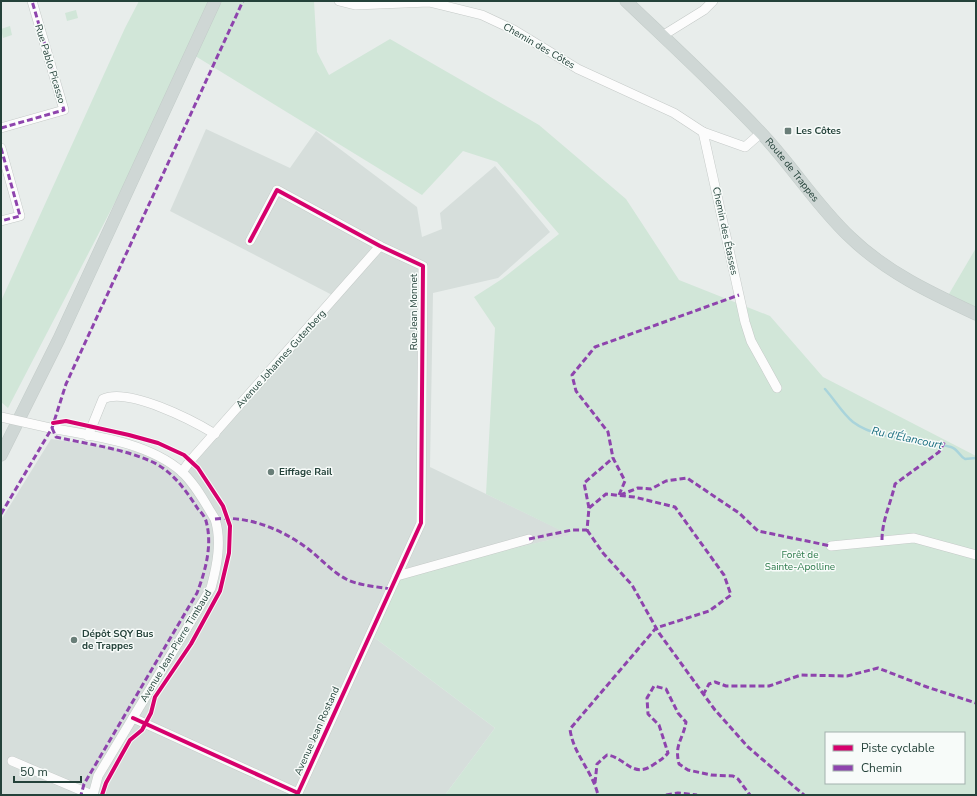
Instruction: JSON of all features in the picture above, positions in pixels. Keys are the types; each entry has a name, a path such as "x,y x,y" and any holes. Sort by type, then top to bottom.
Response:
{"main road":[{"path":"1,455 60,339 216,1"},
{"name":"Route de Trappes","path":"626,1 761,133 821,207 850,237 874,258 912,283 976,314"}],"street":[{"name":"Rue Pablo Picasso","path":"1,128 64,110 32,1"},
{"name":"Chemin des Côtes","path":"339,1 355,5 429,2 482,15 514,30 578,69 674,113 703,132"},
{"path":"662,36 704,10 713,1"},
{"path":"703,132 746,147 761,133"},
{"name":"Chemin des Étasses","path":"703,132 745,322 751,341 778,388"},
{"path":"1,148 20,216 1,222"},
{"name":"Rue Jean Monnet","path":"250,241 277,190 380,246 423,266 421,523 397,576"},
{"name":"Avenue Johannes Gutenberg","path":"182,472 190,460 215,434 380,246"},
{"path":"88,436 103,399 111,395 133,398 162,408 184,417 215,434"},
{"name":"Avenue Jean-Pierre Timbaud","path":"1,417 132,445 167,460 182,472 192,483 216,519 219,537 216,570 206,597 98,776 92,795"},
{"path":"831,546 914,538 976,555"},
{"path":"397,576 529,539"},
{"name":"Avenue Jean Rostand","path":"133,718 298,793 397,576"},
{"path":"12,761 92,795"}],"shaded area":[{"path":"206,129 290,168 316,131 417,207 422,237 442,229 440,213 495,166 550,232 498,278 433,293 430,467 571,535 398,576 371,635 495,728 445,795 1,795 1,520 51,439 162,455 184,467 336,297 170,211"}],"green space":[{"name":"Forêt de Sainte-Apolline","path":"139,1 314,1 317,52 329,75 390,39 539,125 626,199 679,280 770,316 823,377 976,456 976,795 445,795 495,728 371,635 398,576 570,535 486,494 495,328 474,297 502,279 559,234 497,162 463,151 422,195 192,54 8,408 1,402 1,301 125,28"},
{"path":"76,10 78,18 67,21 65,13"},
{"path":"10,26 12,35 3,38 1,29"},
{"path":"976,248 976,308 949,294"}],"waterway":[{"name":"Ru d'Élancourt","path":"825,389 849,419 863,428 875,433 900,439 951,447 965,459 976,458"}],"marked path":[{"path":"1,128 64,110 32,1"},
{"path":"1,514 52,428 66,384 243,1"},
{"path":"1,148 20,216 1,221"},
{"path":"619,495 625,481 613,458 608,432 576,391 572,375 595,347 739,295"},
{"path":"52,428 56,437 126,452 148,460 164,469 183,487 203,515 208,530 209,539 207,558 197,593 84,784 81,795"},
{"path":"882,540 885,519 895,484 939,452 945,441"},
{"path":"589,508 584,483 613,458"},
{"path":"620,495 638,488 651,489 666,481 687,478 739,513 758,531 831,546"},
{"path":"529,539 572,530 587,530 589,508 606,494 634,497 675,507 724,575 731,595 709,611 656,628 570,729 575,746 592,778 598,795"},
{"path":"215,519 228,518 254,522 267,526 302,544 346,579 361,584 391,589"},
{"path":"587,530 603,553 632,585 659,633 715,710 748,747 804,795"},
{"path":"703,695 709,684 715,682 726,686 769,686 801,675 847,676 878,668 927,687 976,703"},
{"path":"595,783 597,764 607,755 619,759 634,769 639,770 646,769 653,765 668,753 659,725 648,714 647,698 654,686 666,689 678,713 686,722 678,747 679,764 688,770 711,775 733,776 738,779 750,795"},
{"path":"666,795 678,793 697,795"}],"cycle path":[{"path":"133,718 298,793 421,523 423,266 380,246 277,190 250,241"},
{"path":"53,423 66,421 129,435 158,443 184,455 198,468 223,506 230,526 229,553 220,591 191,644 155,697 151,713 142,730 130,740 106,783 102,795"}],"place":[{"name":"Les Côtes","path":"788,131"},
{"name":"Eiffage Rail","path":"271,472"},
{"name":"Dépôt SQY Bus de Trappes","path":"74,640"}]}
